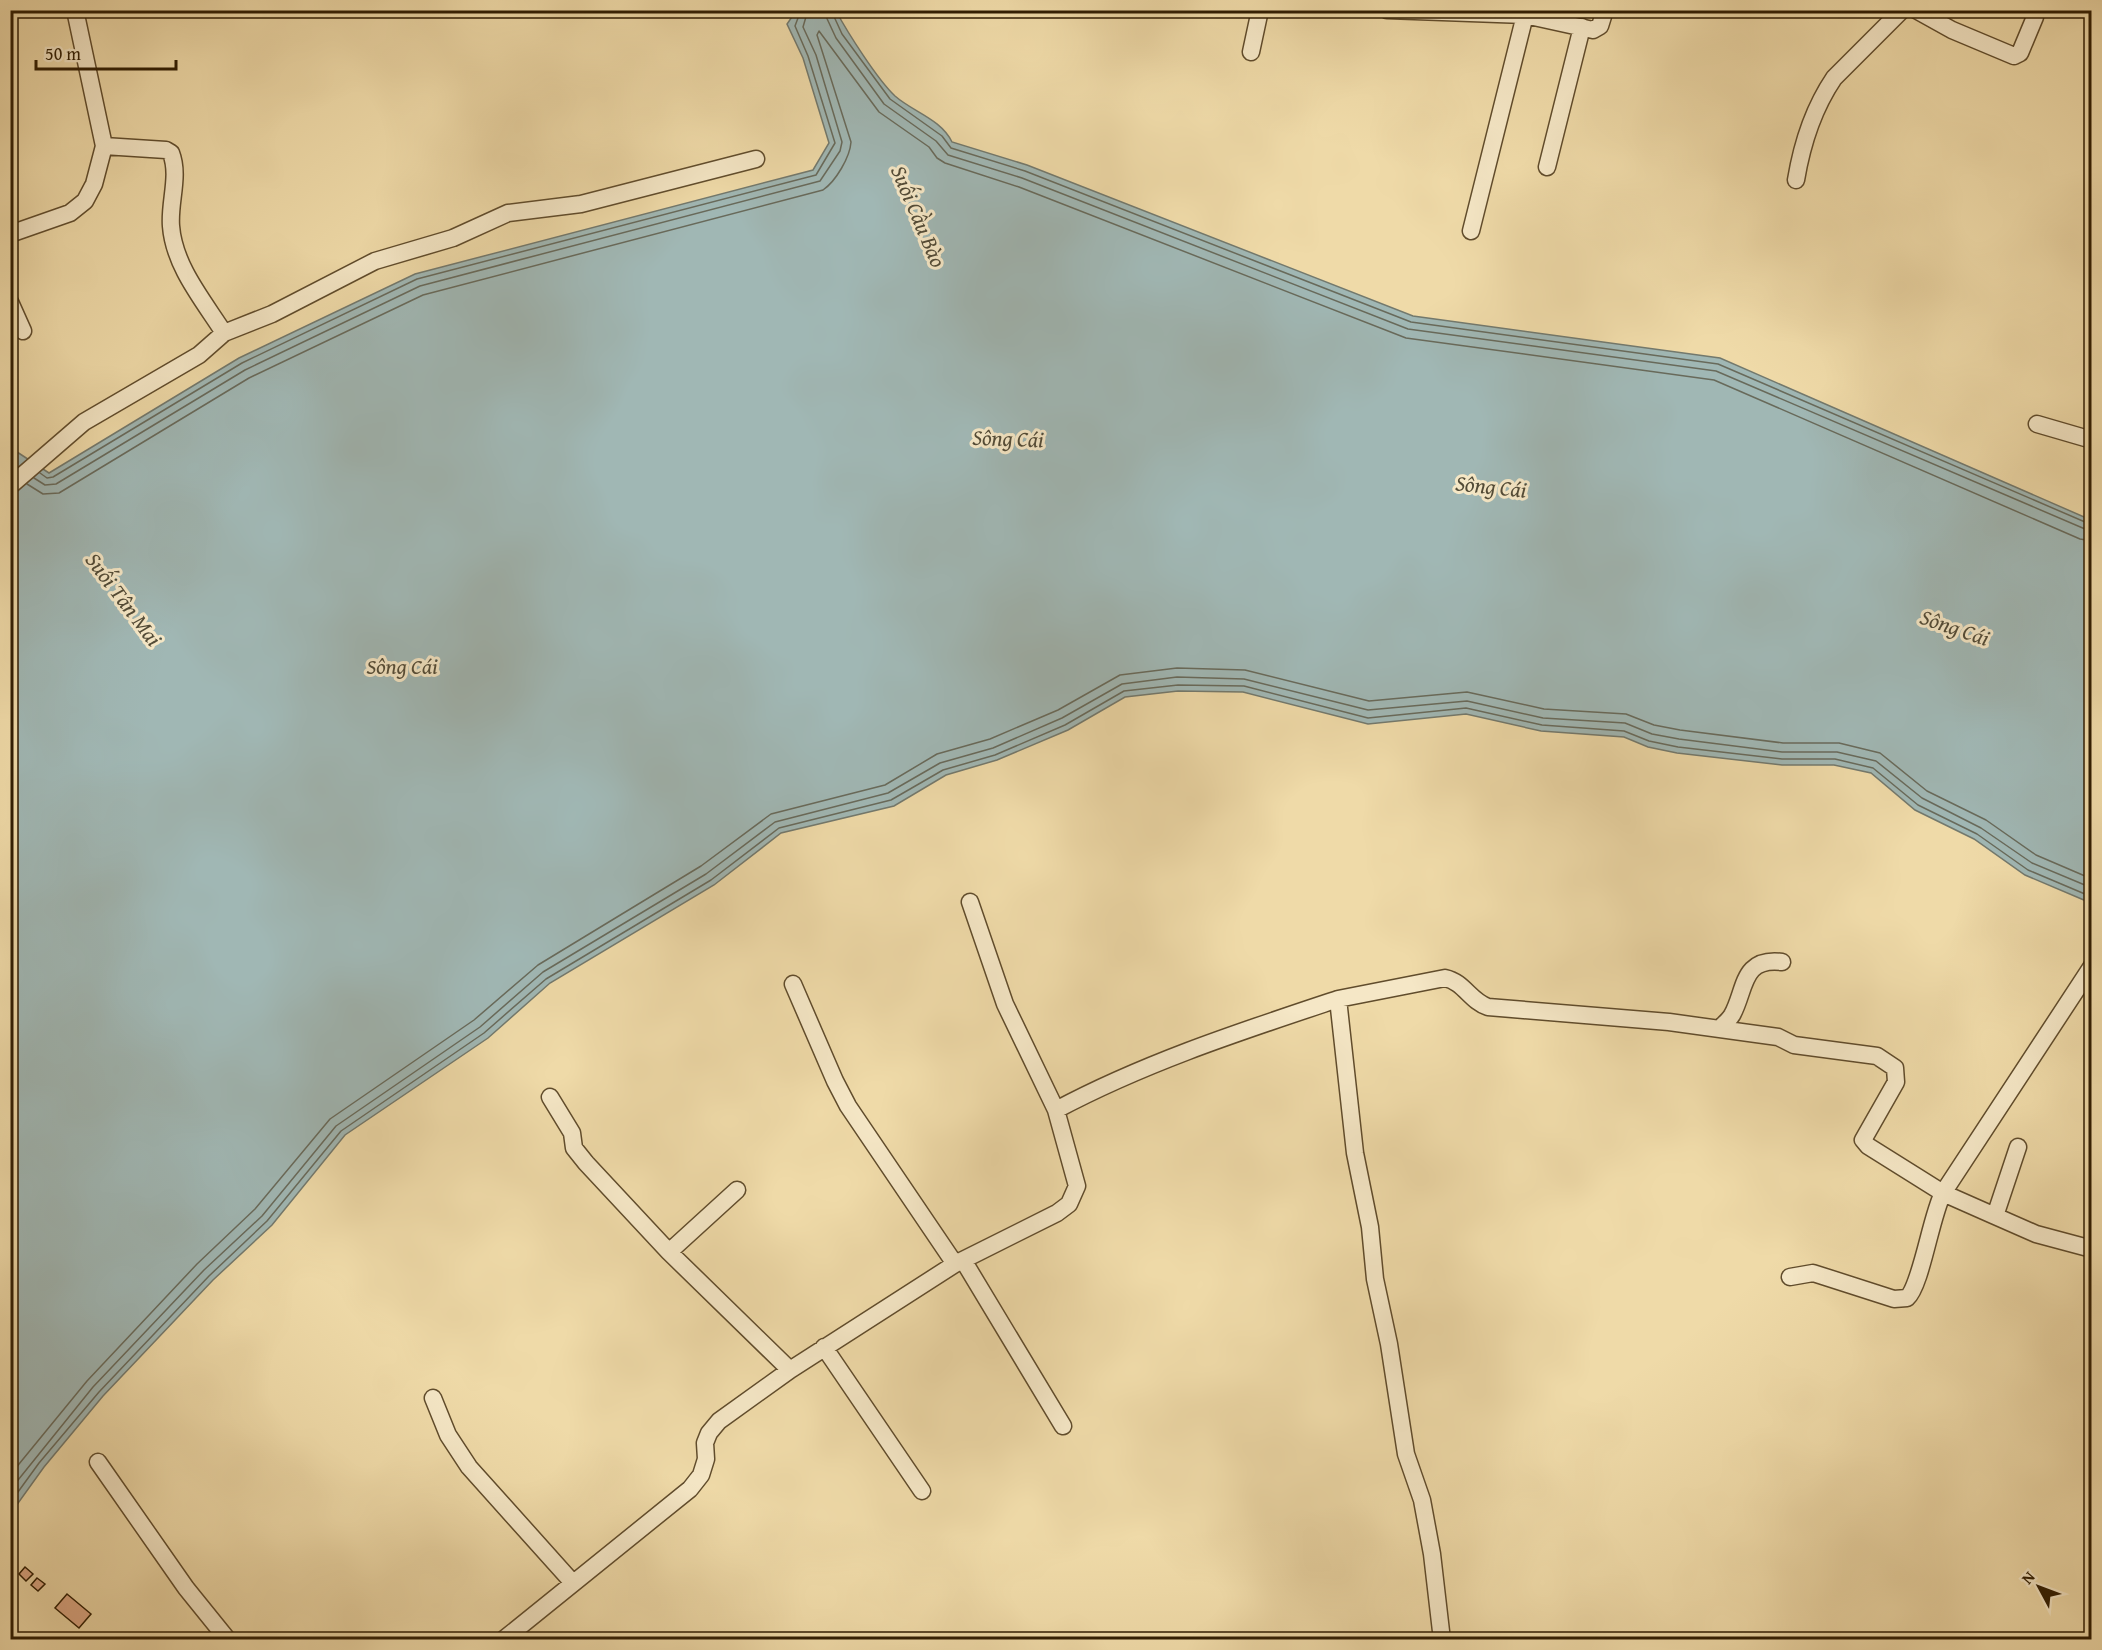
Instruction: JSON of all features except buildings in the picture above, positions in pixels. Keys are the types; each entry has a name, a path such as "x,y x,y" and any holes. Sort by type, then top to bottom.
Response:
{"street":[{"path":"10,234 70,213 85,201 94,184 104,146 75,10"},
{"path":"1251,52 1260,10"},
{"path":"1387,10 1525,15 1593,30 1600,26 1605,10"},
{"path":"1796,180 1802,147 1825,91 1834,78 1902,10"},
{"path":"1916,10 1952,30 2014,56 2020,54 2035,16"},
{"path":"1471,231 1525,15"},
{"path":"1547,167 1582,27"},
{"path":"104,146 166,150 171,153 175,170 171,226 176,250 187,277 224,333"},
{"path":"10,486 84,422 199,355 224,333 272,314 375,261 453,238 508,213 570,207 756,159"},
{"path":"10,302 23,331"},
{"path":"2037,423 2091,440"},
{"path":"503,1640 690,1489 701,1475 706,1459 705,1443 709,1433 719,1421 824,1347 959,1262 1057,1213 1069,1204 1077,1186 1056,1110 1005,1004 970,902"},
{"path":"1719,1029 1732,1016 1742,984 1750,972 1759,963 1770,960 1782,962"},
{"path":"1790,1277 1813,1273 1894,1299 1907,1298 1916,1282 1934,1214 1943,1193 2091,966"},
{"path":"1056,1110 1094,1090 1199,1045 1338,999 1446,978 1456,980 1479,1004 1488,1007 1719,1029 1778,1037 1794,1045 1877,1056 1895,1068 1896,1082 1863,1140 1868,1146 1943,1193 2036,1234 2091,1249"},
{"path":"793,984 848,1106 959,1262 1063,1426"},
{"path":"1338,999 1355,1153 1370,1227 1375,1279 1389,1344 1406,1454 1422,1500 1432,1554 1442,1640"},
{"path":"550,1097 572,1133 574,1148 669,1252 790,1370"},
{"path":"1995,1216 2018,1148"},
{"path":"669,1252 737,1190"},
{"path":"824,1347 922,1491"},
{"path":"433,1398 448,1435 469,1467 573,1583"},
{"path":"98,1462 186,1588 228,1640"}],"water":[{"name":"Sông Cái","path":"796,11 836,11 863,55 895,96 941,127 952,142 1027,165 1413,316 1720,358 2091,520 2091,903 2025,875 1974,839 1915,810 1871,773 1834,765 1782,765 1677,753 1648,747 1624,737 1541,731 1466,714 1368,724 1243,692 1178,691 1125,697 1068,730 997,760 946,775 894,806 781,833 714,885 550,983 488,1038 345,1135 272,1225 213,1280 103,1396 44,1467 11,1513 11,448 49,473 239,358 415,274 813,170 829,143 803,58 787,24"}],"water label":[{"name":"Suối Cầu Bào","path":"919,216"},
{"name":"Suối Tân Mai","path":"124,599"}]}
